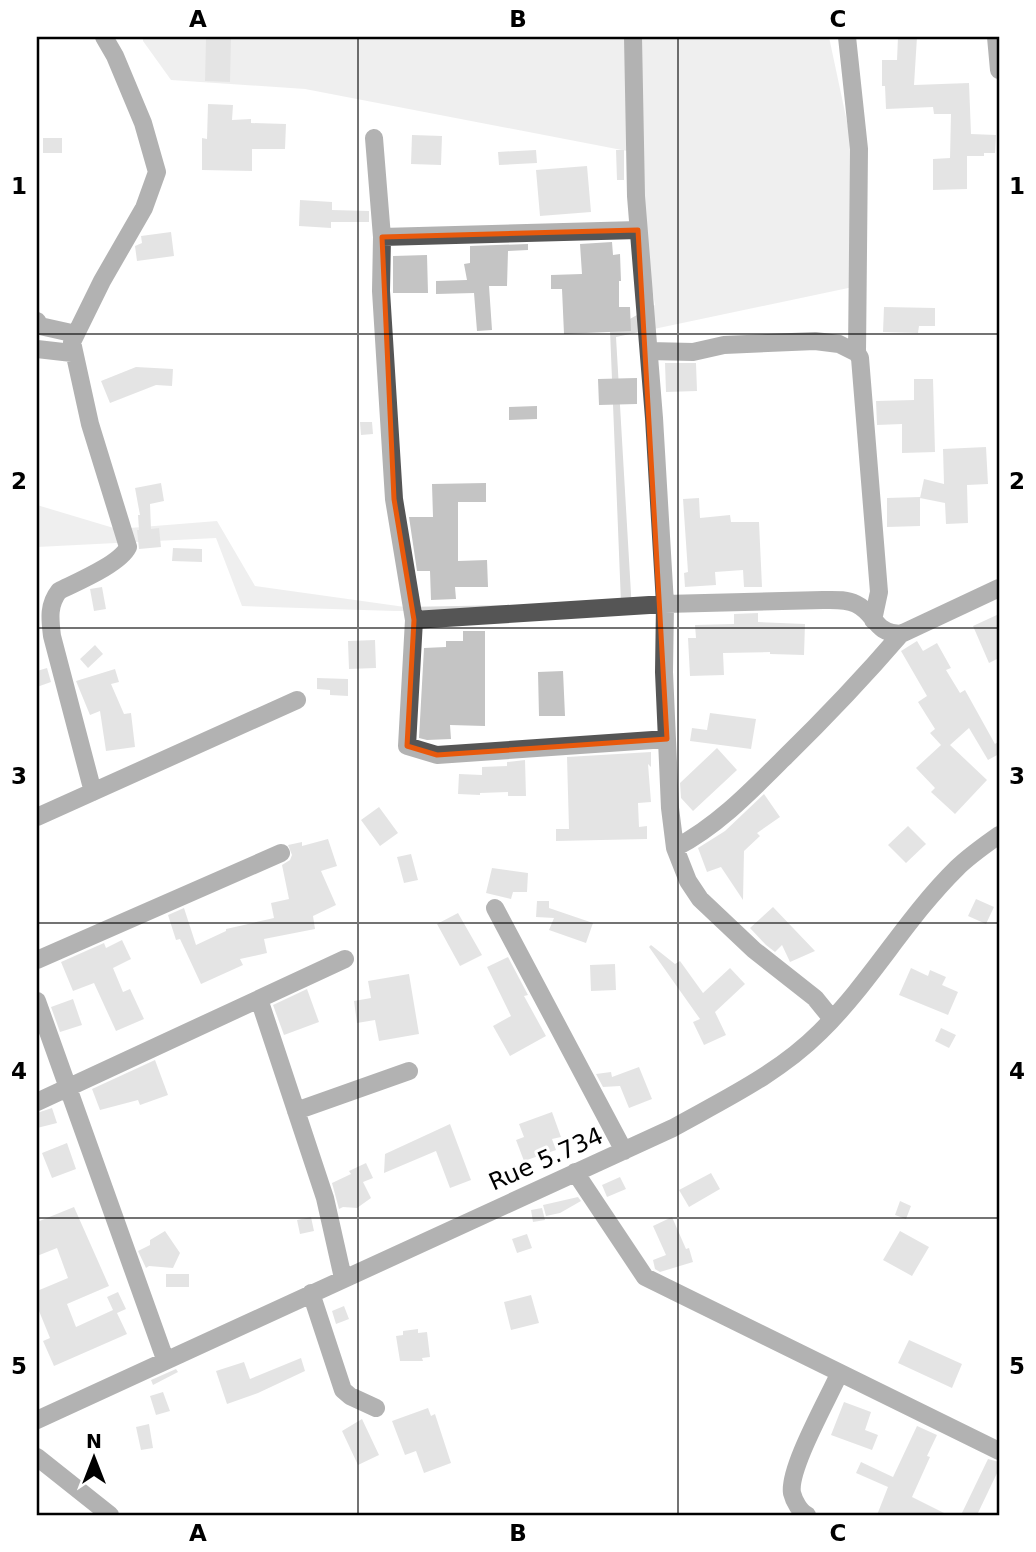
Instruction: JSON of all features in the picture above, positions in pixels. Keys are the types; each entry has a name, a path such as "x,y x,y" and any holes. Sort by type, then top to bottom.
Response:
{"street":[{"path":"93,792 52,636 50,615 59,591 105,566 125,553 128,547 90,424 72,353 72,342 102,281 144,208 157,172 143,123 115,56 104,37"},
{"path":"633,37 638,230 649,351 665,604 664,672 670,808 675,848 688,881 701,899 754,950 815,998 832,1019"},
{"path":"847,37 859,149 858,353 868,433 879,592 873,620"},
{"path":"996,37 999,70"},
{"path":"374,138 382,237 381,291 394,499 414,620 407,746 437,755 667,739"},
{"path":"382,237 638,230"},
{"path":"37,321 40,326 76,334"},
{"path":"649,351 693,352 724,345 815,341 839,344 858,353"},
{"path":"37,349 72,353"},
{"path":"675,848 700,833 742,799 808,734 901,634 999,589"},
{"path":"414,620 665,604 846,601 865,610 885,631 901,634"},
{"path":"37,817 298,700"},
{"name":"Rue 5.734","path":"37,1420 673,1128 769,1074 819,1033 862,987 926,902 958,866 999,835"},
{"path":"37,960 281,853"},
{"path":"495,908 624,1151"},
{"path":"37,1102 345,959"},
{"path":"259,999 325,1198 343,1278"},
{"path":"37,1000 165,1359"},
{"path":"296,1111 409,1071"},
{"path":"575,1172 645,1276 999,1451"},
{"path":"311,1293 343,1390 349,1396 376,1408"},
{"path":"807,1515 802,1513 792,1493 795,1469 839,1374"},
{"path":"37,1458 110,1515"}],"highlighted area":[{"path":"638,230 667,739 437,755 407,746 414,620 394,499 382,237"}],"shaded area":[{"path":"143,37 829,37 857,169 853,287 616,337 632,611 394,611 242,606 216,538 37,547 37,505 117,529 217,521 255,586 405,607 621,603 610,330 655,305 627,151 305,89 171,80 143,41"}],"building":[{"path":"898,37 917,37 914,85 969,83 971,134 996,135 995,153 967,156 967,189 933,190 933,159 950,158 951,114 934,114 933,107 886,109 885,86 882,86 882,60 897,60"},
{"path":"206,38 231,39 230,82 205,81"},
{"path":"208,104 233,105 232,120 251,119 251,123 286,124 285,149 252,149 252,171 202,170 202,138 207,139"},
{"path":"412,135 442,136 441,165 411,164"},
{"path":"43,138 62,138 62,153 43,153"},
{"path":"536,150 537,163 499,165 498,152"},
{"path":"616,150 624,150 624,180 617,180"},
{"path":"587,166 591,212 540,216 536,170"},
{"path":"300,200 332,202 332,210 369,211 369,222 331,222 331,228 299,226"},
{"path":"171,232 174,256 137,261 135,246 142,243 141,236"},
{"path":"612,242 613,255 620,254 619,307 630,307 631,331 564,334 562,289 551,289 551,275 582,274 580,244"},
{"path":"528,244 528,250 508,251 507,286 489,286 492,330 477,331 474,293 436,294 436,281 467,280 464,264 470,263 470,246"},
{"path":"427,255 428,293 393,293 393,256"},
{"path":"884,307 935,308 935,326 919,326 918,333 883,332"},
{"path":"665,363 696,363 697,391 666,392"},
{"path":"136,367 173,369 172,386 156,385 110,403 101,381"},
{"path":"637,378 637,404 599,405 598,379"},
{"path":"914,379 933,379 935,452 902,453 902,424 877,425 876,401 914,400"},
{"path":"537,406 537,419 509,420 509,407"},
{"path":"360,422 372,422 373,434 361,435"},
{"path":"986,447 988,484 967,485 968,523 946,524 945,503 920,498 924,479 944,484 943,449"},
{"path":"161,483 164,501 150,504 151,529 159,528 161,547 139,549 137,530 140,515 135,488"},
{"path":"486,483 486,502 458,502 458,561 487,560 488,587 455,587 456,599 431,600 430,571 417,571 409,517 433,517 432,484"},
{"path":"920,497 920,526 887,527 887,498"},
{"path":"699,498 700,518 730,515 731,522 759,522 762,587 744,587 743,570 715,572 716,585 685,587 684,573 688,572 683,499"},
{"path":"173,548 202,549 202,562 172,561"},
{"path":"102,587 106,609 94,611 90,589"},
{"path":"758,613 758,622 805,624 804,655 770,652 723,653 724,675 690,676 688,638 696,638 695,625 734,624 734,614"},
{"path":"999,614 999,658 989,663 973,626"},
{"path":"463,631 485,631 485,726 450,725 451,739 419,738 424,648 446,647 446,641 463,641"},
{"path":"375,640 376,668 349,669 348,641"},
{"path":"917,641 923,651 937,643 951,668 946,670 960,693 965,690 995,744 999,741 999,754 988,760 969,728 950,745 987,780 955,814 931,792 935,788 916,768 941,745 930,733 935,729 918,702 927,696 901,651"},
{"path":"95,645 103,654 88,668 80,659"},
{"path":"47,668 51,682 37,687 37,671"},
{"path":"115,669 119,682 111,684 124,714 131,713 135,747 106,751 100,711 90,715 76,681"},
{"path":"563,671 565,716 539,716 538,672"},
{"path":"317,678 348,679 348,696 330,695 330,690 317,689"},
{"path":"710,713 756,719 751,749 690,741 692,728 707,730"},
{"path":"717,748 737,770 693,811 681,798 680,783"},
{"path":"651,752 651,767 648,764 651,802 638,803 639,827 647,826 647,839 556,841 556,829 569,829 567,757"},
{"path":"525,760 526,796 508,796 508,792 458,794 459,774 482,775 482,767 507,766 507,762"},
{"path":"764,794 780,817 757,833 760,836 744,851 743,900 721,867 707,872 698,848 725,831"},
{"path":"379,807 398,833 380,846 361,820"},
{"path":"908,826 926,844 906,863 888,845"},
{"path":"328,839 337,866 321,871 336,905 313,916 315,929 264,939 267,953 240,959 243,965 201,984 180,939 176,940 168,915 184,908 196,945 226,929 274,918 271,903 289,899 282,865 290,860 292,855 288,845 302,842 302,846"},
{"path":"411,854 418,880 404,883 397,857"},
{"path":"492,868 528,873 527,892 513,892 511,899 486,893"},
{"path":"976,899 994,907 986,924 968,916"},
{"path":"537,901 549,901 549,908 593,923 586,943 549,930 554,918 536,917"},
{"path":"773,907 815,951 790,962 782,945 775,952 766,945 750,928"},
{"path":"458,913 482,955 460,966 437,924"},
{"path":"122,940 131,959 113,968 123,992 130,989 144,1019 116,1031 94,983 73,991 61,962 104,943 106,948"},
{"path":"651,945 675,964 680,961 703,993 730,968 745,984 715,1012 726,1035 704,1045 693,1022 700,1019 649,947"},
{"path":"508,957 528,995 524,996 546,1036 510,1056 493,1026 511,1016 487,967"},
{"path":"615,964 616,990 591,991 590,965"},
{"path":"911,968 928,976 930,970 946,977 942,985 958,992 948,1015 899,995"},
{"path":"409,974 419,1034 379,1041 375,1020 357,1023 354,1001 371,998 368,981"},
{"path":"307,989 319,1022 284,1035 273,1005"},
{"path":"73,999 82,1025 60,1032 51,1007"},
{"path":"941,1028 956,1035 949,1048 935,1041"},
{"path":"155,1060 168,1095 140,1105 138,1100 100,1110 92,1089"},
{"path":"639,1067 652,1099 629,1108 620,1086 603,1087 596,1074 611,1072 612,1077"},
{"path":"52,1108 57,1123 37,1128 37,1113"},
{"path":"552,1112 561,1137 552,1139 556,1150 524,1161 516,1140 524,1137 519,1124"},
{"path":"450,1124 471,1180 450,1188 436,1151 384,1173 385,1154"},
{"path":"67,1143 76,1169 52,1178 42,1153"},
{"path":"366,1163 373,1178 363,1182 371,1198 357,1208 339,1209 332,1183"},
{"path":"711,1173 720,1189 689,1207 679,1190"},
{"path":"620,1177 626,1189 607,1197 602,1185"},
{"path":"578,1197 581,1201 560,1213 546,1216 543,1205"},
{"path":"900,1201 911,1206 906,1219 895,1215"},
{"path":"74,1207 109,1286 67,1304 76,1327 113,1310 107,1297 118,1292 126,1309 117,1313 127,1334 54,1366 43,1341 50,1338 37,1306 37,1291 68,1278 57,1248 37,1256 37,1222"},
{"path":"542,1208 545,1220 533,1222 531,1210"},
{"path":"311,1217 314,1231 300,1234 297,1220"},
{"path":"672,1217 686,1249 689,1248 693,1262 660,1272 655,1269 653,1260 666,1255 653,1226"},
{"path":"165,1231 180,1253 173,1268 146,1268 138,1251 150,1245 150,1240"},
{"path":"900,1231 929,1247 912,1276 883,1260"},
{"path":"527,1234 532,1248 517,1253 512,1239"},
{"path":"166,1274 189,1274 189,1287 166,1287"},
{"path":"531,1295 539,1323 511,1330 504,1302"},
{"path":"344,1306 349,1319 336,1324 332,1311"},
{"path":"418,1329 418,1333 427,1332 430,1357 422,1358 423,1361 400,1361 396,1336 403,1335 403,1331"},
{"path":"909,1340 962,1364 952,1388 898,1363"},
{"path":"301,1358 305,1371 227,1404 216,1371 244,1362 250,1379"},
{"path":"176,1369 178,1372 153,1385 151,1380"},
{"path":"163,1392 170,1411 156,1415 150,1396"},
{"path":"844,1402 871,1412 865,1430 878,1435 872,1450 831,1435"},
{"path":"428,1408 431,1416 435,1414 451,1463 424,1473 416,1451 405,1455 392,1421"},
{"path":"362,1419 379,1455 358,1465 342,1431"},
{"path":"149,1424 153,1448 141,1450 136,1427"},
{"path":"917,1426 937,1435 912,1497 948,1515 877,1515 888,1487 856,1473 861,1462 893,1477"},
{"path":"988,1459 999,1462 999,1469 977,1515 961,1515"}]}
